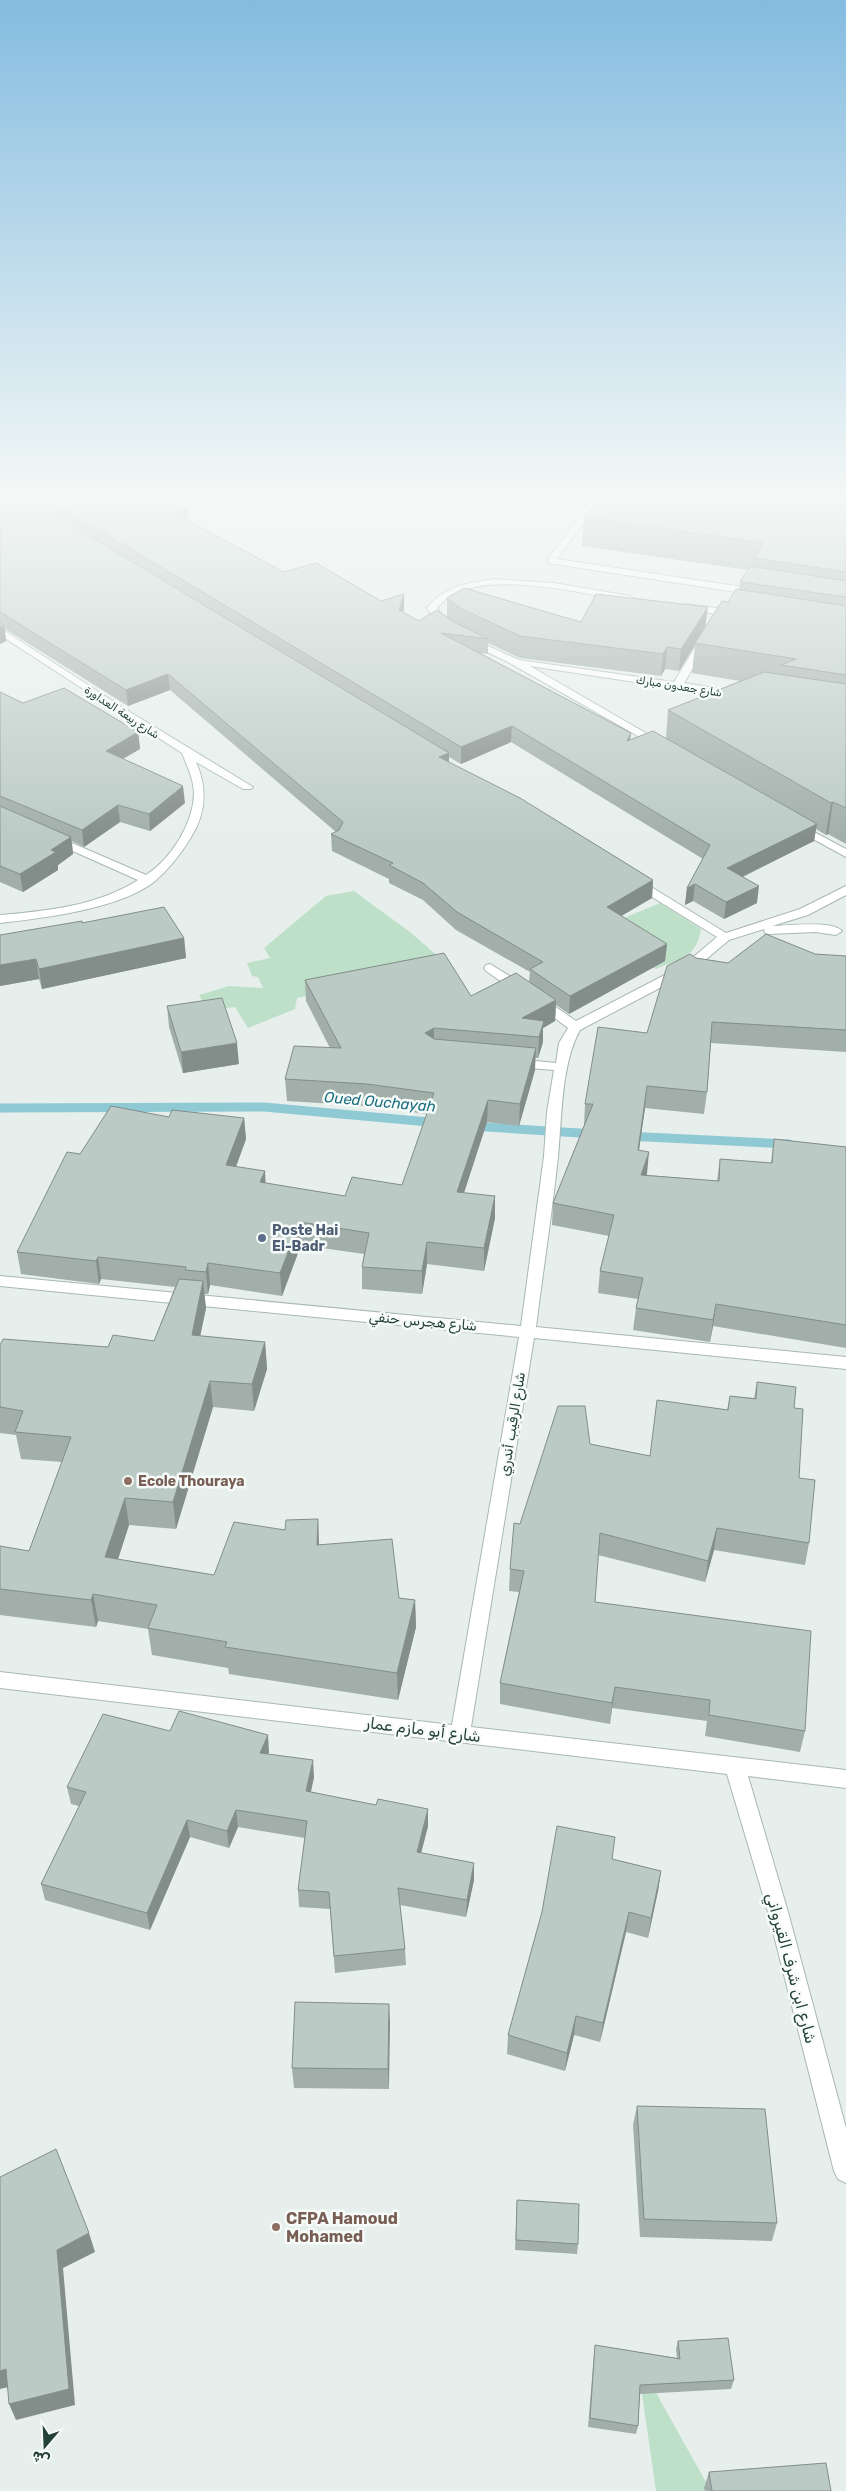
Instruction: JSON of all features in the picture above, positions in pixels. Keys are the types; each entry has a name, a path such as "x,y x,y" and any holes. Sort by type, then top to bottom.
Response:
{"street":[{"path":"433,609 441,622 460,635 512,660 667,750"},
{"path":"696,609 724,615"},
{"name":"شارع ربيعة العداورة","path":"0,631 55,669 187,753 247,787"},
{"path":"677,686 710,633"},
{"name":"شارع جعدون مبارك","path":"512,660 742,696"},
{"path":"0,919 68,910 101,901 149,880 182,846 200,801 198,776 187,753"},
{"path":"788,820 846,854"},
{"path":"44,835 149,880"},
{"path":"629,877 725,937 784,928 815,928 841,932"},
{"path":"490,968 575,1027 688,968 725,937 804,912 846,890"},
{"path":"804,912 841,932"},
{"name":"شارع الرقيب أندري","path":"460,1734 528,1330 561,1067 566,1043 575,1027"},
{"path":"502,1061 561,1067"},
{"name":"شارع هجرس حنفي","path":"0,1281 528,1330 846,1362"},
{"name":"شارع أبو مازم عمار","path":"0,1680 846,1779"},
{"name":"شارع ابن شرف القيرواني","path":"735,1766 778,1912 846,2171"}],"green space":[{"path":"354,891 410,932 449,966 297,998 295,1009 248,1028 235,1007 208,1010 199,995 229,986 263,988 258,977 252,976 247,963 270,958 264,948 326,896"},
{"path":"660,903 701,929 696,946 691,952 679,960 656,969 646,963 661,956 612,923"},
{"path":"637,2359 711,2491 656,2491"}],"building":[{"path":"0,609 211,609 449,753 439,757 520,798 653,880 607,907 667,944 570,996 530,969 543,962 457,912 423,883 389,865 393,863 331,834 339,830 343,822 168,674 126,690 0,612"},
{"path":"231,609 399,609 419,621 437,610 452,621 488,639 441,633 631,733 627,741 653,731 817,824 727,868 759,886 726,902 695,884 687,888 710,845 512,726 461,747"},
{"path":"463,609 537,609 581,622 588,609 707,609 681,649 667,647 663,654 520,636"},
{"path":"717,609 846,609 846,675 781,665 796,659 695,643"},
{"path":"764,672 846,684 846,808 833,802 831,803 668,710"},
{"path":"64,688 138,732 106,751 183,786 149,814 118,805 82,830 0,796 0,692 23,703"},
{"path":"0,806 71,837 51,850 56,852 20,874 0,866"},
{"path":"164,907 184,938 39,969 36,959 0,965 0,935 82,921 82,923"},
{"path":"766,934 815,954 846,956 846,1030 712,1022 707,1092 647,1086 638,1150 649,1152 641,1175 719,1181 720,1159 772,1163 774,1139 846,1147 846,1325 716,1304 713,1320 636,1308 643,1278 600,1271 614,1215 553,1203 593,1104 585,1104 598,1027 647,1033 667,966 690,954 696,958 728,963"},
{"path":"444,953 471,996 516,973 556,1000 522,1018 544,1021 539,1037 434,1028 425,1033 434,1039 536,1048 520,1104 488,1100 457,1192 495,1196 484,1248 427,1242 422,1271 362,1267 369,1233 300,1222 280,1273 208,1263 206,1272 185,1270 186,1267 98,1257 96,1261 17,1252 67,1152 80,1154 111,1106 169,1117 172,1110 244,1118 226,1165 265,1171 260,1182 345,1196 352,1177 402,1185 434,1093 367,1084 285,1079 294,1046 341,1048 305,980"},
{"path":"222,998 237,1043 181,1052 167,1006"},
{"path":"179,1279 203,1281 192,1335 265,1342 252,1384 210,1381 173,1502 125,1498 105,1557 214,1575 234,1522 285,1530 286,1520 318,1519 317,1545 392,1539 399,1598 415,1600 397,1673 225,1647 227,1642 148,1628 157,1605 93,1594 91,1600 0,1589 0,1546 29,1551 71,1437 15,1432 23,1411 0,1407 0,1345 3,1339 108,1347 113,1335 154,1341"},
{"path":"757,1382 796,1387 794,1408 803,1409 799,1478 815,1480 809,1543 717,1528 708,1561 600,1533 595,1602 811,1631 805,1731 709,1715 710,1700 615,1687 612,1703 500,1683 524,1571 510,1569 514,1523 520,1524 558,1406 585,1406 590,1444 650,1456 657,1400 728,1410 730,1396 756,1399"},
{"path":"179,1711 268,1735 260,1753 313,1760 306,1791 376,1805 378,1799 428,1809 417,1852 474,1863 467,1900 398,1888 405,1949 334,1956 329,1892 298,1890 307,1821 236,1810 227,1831 187,1820 147,1913 41,1884 86,1792 67,1787 103,1714 170,1731"},
{"path":"557,1826 615,1837 612,1859 661,1871 651,1918 629,1912 603,2023 576,2016 567,2053 508,2035 542,1912"},
{"path":"295,2002 389,2004 388,2069 292,2068"},
{"path":"637,2106 765,2109 777,2223 644,2219"},
{"path":"56,2149 89,2233 57,2250 69,2389 9,2404 6,2369 0,2371 0,2177"},
{"path":"517,2200 579,2204 578,2244 516,2240"},
{"path":"728,2338 734,2380 640,2385 638,2426 590,2418 595,2345 680,2359 678,2341"},
{"path":"826,2463 831,2491 712,2491 709,2472"}],"waterway":[{"name":"Oued Ouchayah","path":"0,1108 264,1107 440,1123"},
{"name":"Oued Ouchayah","path":"471,1126 595,1134"},
{"name":"Oued Ouchayah","path":"626,1136 789,1144"}],"place":[{"name":"Poste Hai El-Badr","path":"262,1238"},
{"name":"Ecole Thouraya","path":"128,1481"},
{"name":"CFPA Hamoud Mohamed","path":"276,2227"}]}
